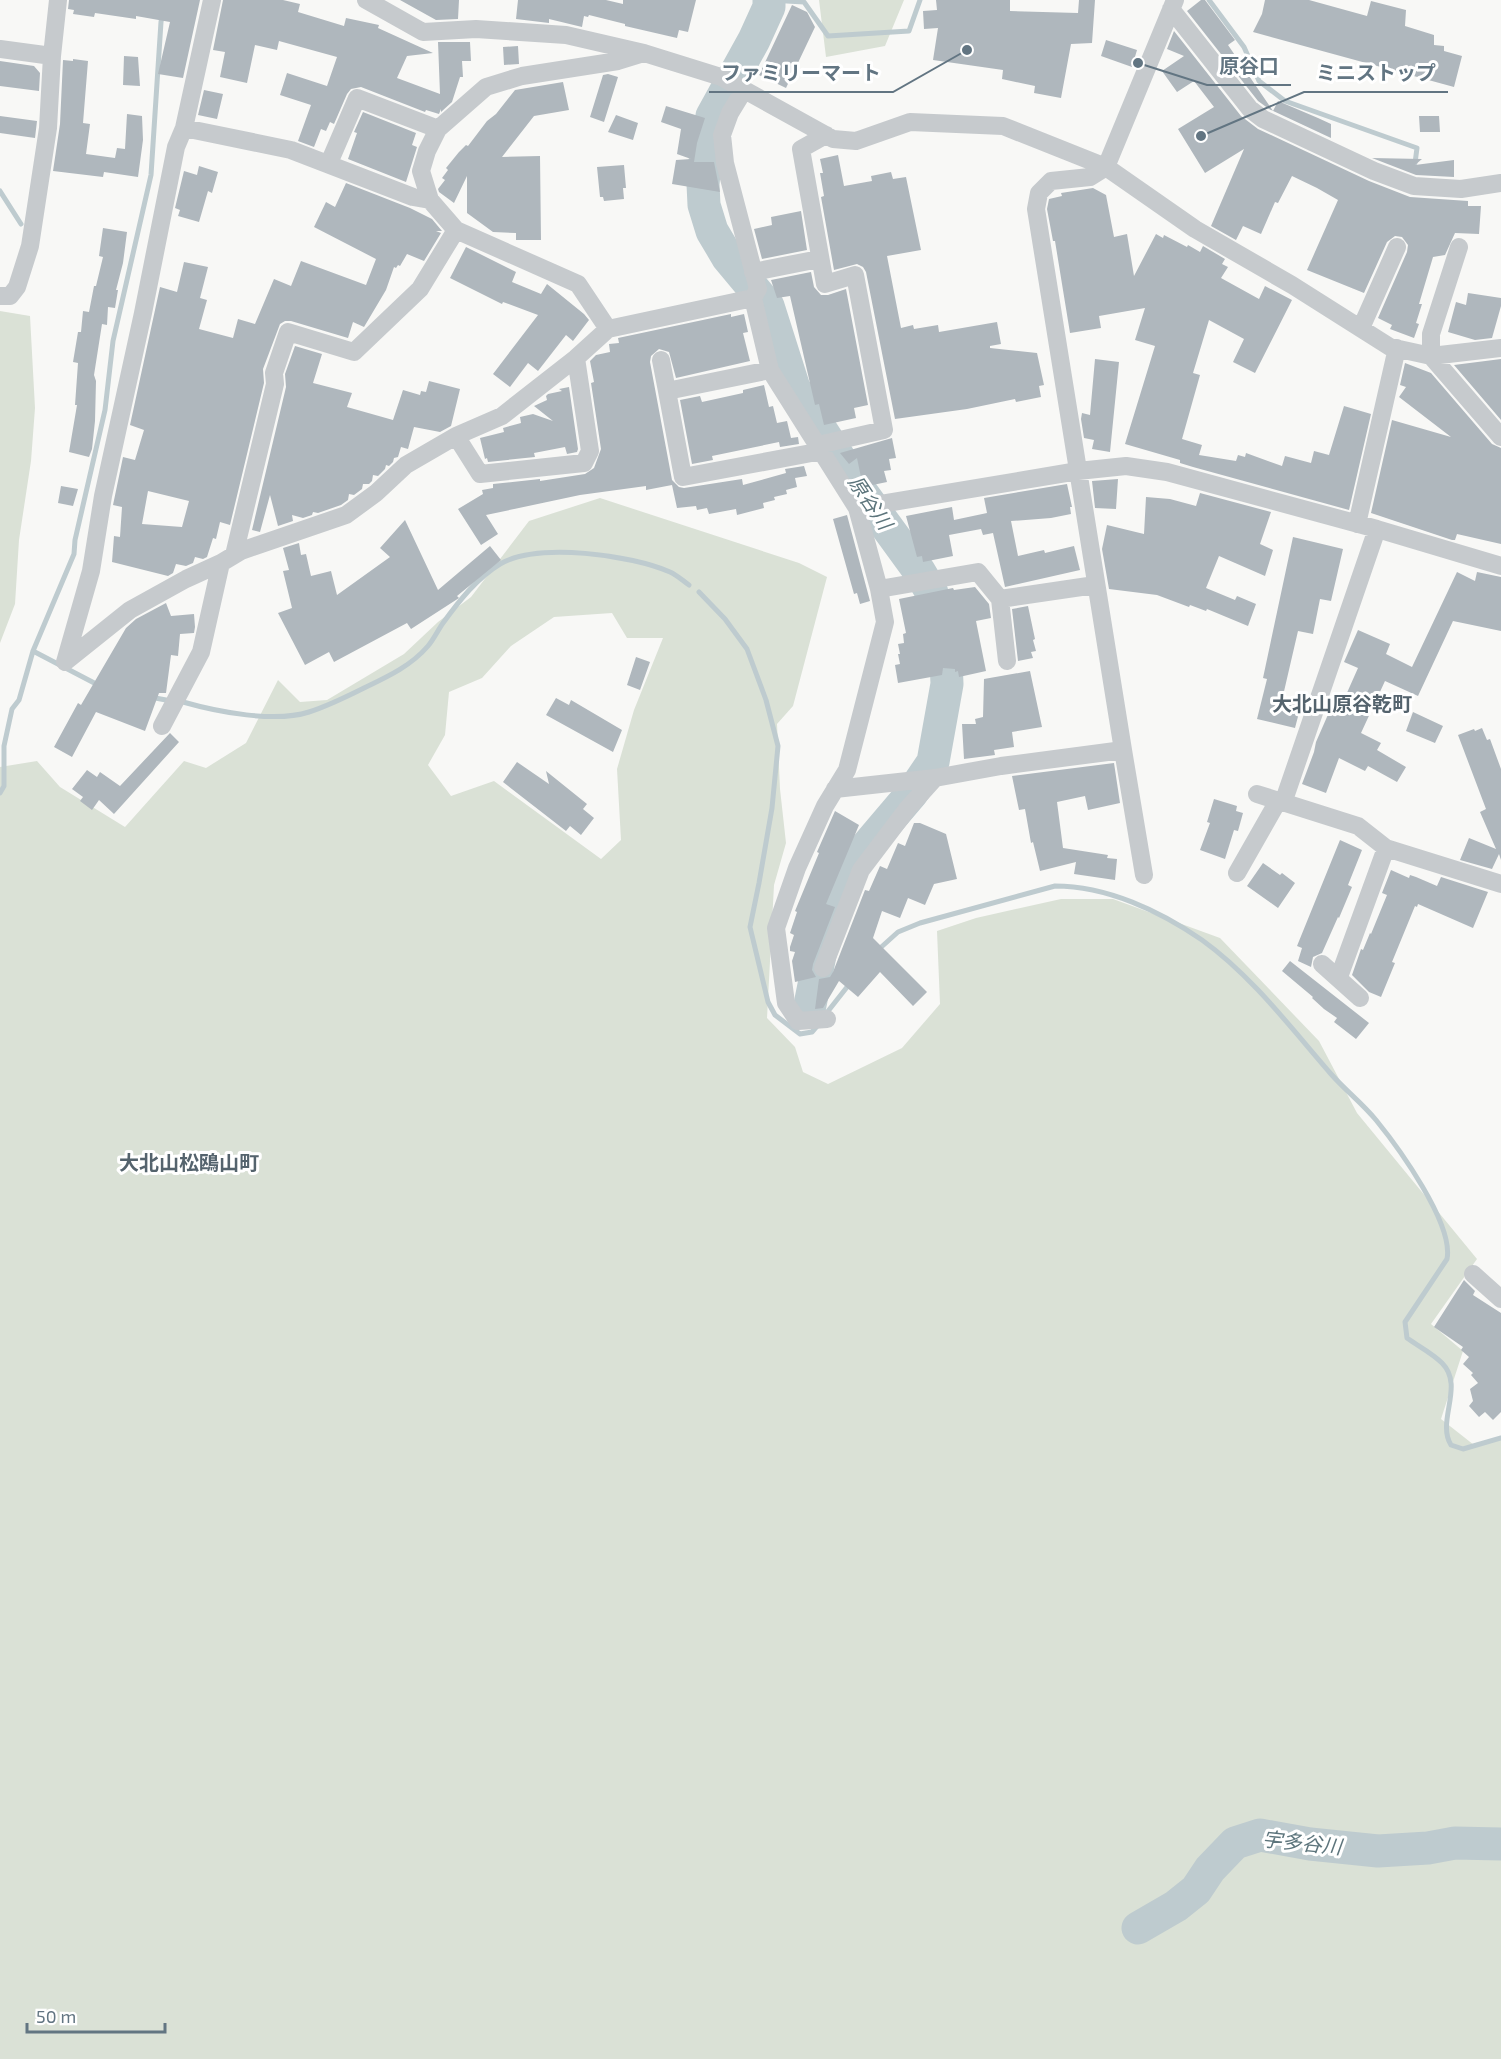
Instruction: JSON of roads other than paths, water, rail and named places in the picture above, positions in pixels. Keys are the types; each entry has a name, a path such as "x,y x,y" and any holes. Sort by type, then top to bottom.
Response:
{"street":[{"path":"0,296 10,296 17,287 30,246 48,128 58,0"},
{"path":"212,0 184,128 176,147 103,496 91,571 65,662 130,610 186,579 241,551 346,515 376,493 406,465 456,436 502,416 576,358 608,329 753,298"},
{"path":"366,0 423,32 476,29 566,35 644,53 721,77 833,139 856,141 910,122 1004,126 1106,167 1195,229 1390,347 1431,356 1501,348"},
{"path":"1144,875 1095,585 1036,209 1039,193 1051,181 1090,177 1106,167 1173,5"},
{"path":"1173,5 1250,109 1263,119 1337,154 1414,186 1461,189 1501,183"},
{"path":"0,49 52,56"},
{"path":"608,329 578,284 456,230 430,200 421,171 427,151 438,129 486,87 522,76 618,61 644,53"},
{"path":"743,89 730,113 722,135 725,163 758,289 753,298 770,370 857,508 879,589 885,622 847,770 825,806 797,868 776,928 786,1004 798,1021 827,1019"},
{"path":"329,164 357,98 438,129"},
{"path":"184,128 291,150 413,197 430,200"},
{"path":"661,360 683,477 820,448 884,430 855,275 825,284 819,259 801,149 826,135"},
{"path":"162,726 201,652 275,384 274,373 288,332 354,352 420,289 456,230"},
{"path":"1360,328 1397,247"},
{"path":"1459,247 1431,334 1431,356 1501,437"},
{"path":"753,272 819,259"},
{"path":"1357,524 1397,348"},
{"path":"456,436 480,474 584,463 590,451 576,358"},
{"path":"667,391 770,370"},
{"path":"857,508 1078,471 1126,466 1167,472 1377,529 1501,566"},
{"path":"1237,873 1281,802 1377,529"},
{"path":"879,589 978,572 1000,600 1007,661"},
{"path":"1000,600 1095,585"},
{"path":"835,789 935,778 1001,766 1124,750"},
{"path":"823,968 861,870 908,808 935,778"},
{"path":"1257,794 1358,826 1386,848 1501,884"},
{"path":"1339,977 1386,848"},
{"path":"1322,964 1360,998"},
{"path":"1473,1274 1501,1299"}],"waterway":[{"path":"0,793 4,786 4,746 12,709 19,700 33,651 74,554 75,540 105,410 113,341 151,175 161,22 165,0"},
{"path":"769,0 804,2 828,36 909,31 920,0"},
{"name":"原谷川","path":"769,0 769,7 754,40 712,116 703,184 704,205 712,231 728,258 768,306 794,388 860,490 919,571 932,593 946,662 947,684 933,762 912,793 850,866 826,925 809,1010"},
{"path":"1209,0 1244,47 1259,81 1285,101 1417,148 1415,163"},
{"path":"0,191 21,224"},
{"path":"183,702 246,715 263,716 295,715 330,704 390,675 414,659 428,646 449,615 476,583 500,564 517,557 560,552 610,556 633,560 673,573 689,585"},
{"path":"699,592 725,619 747,649 766,700 778,746 772,808 750,927 768,1002 775,1015 800,1034 812,1032 818,1025"},
{"path":"33,651 100,686"},
{"path":"150,697 166,700"},
{"path":"878,950 898,932 920,923 1055,886 1094,890 1132,902 1186,929 1220,954 1254,986 1331,1074 1371,1114 1386,1132 1422,1186 1442,1226 1447,1244 1447,1259 1405,1322 1407,1338 1438,1359 1448,1372 1451,1393 1446,1425 1451,1445 1463,1449 1501,1438"},
{"path":"825,1015 851,982"},
{"name":"宇多谷川","path":"1138,1928 1176,1906 1196,1890 1210,1869 1235,1843 1260,1835 1310,1844 1378,1851 1428,1848 1455,1843 1501,1844"}],"place":[{"name":"ファミリーマート","path":"967,50"},
{"name":"原谷口","path":"1138,63"},
{"name":"ミニストップ","path":"1201,136"}],"district":[{"name":"大北山原谷乾町","path":"1342,703"},
{"name":"大北山松鴎山町","path":"189,1162"}]}
